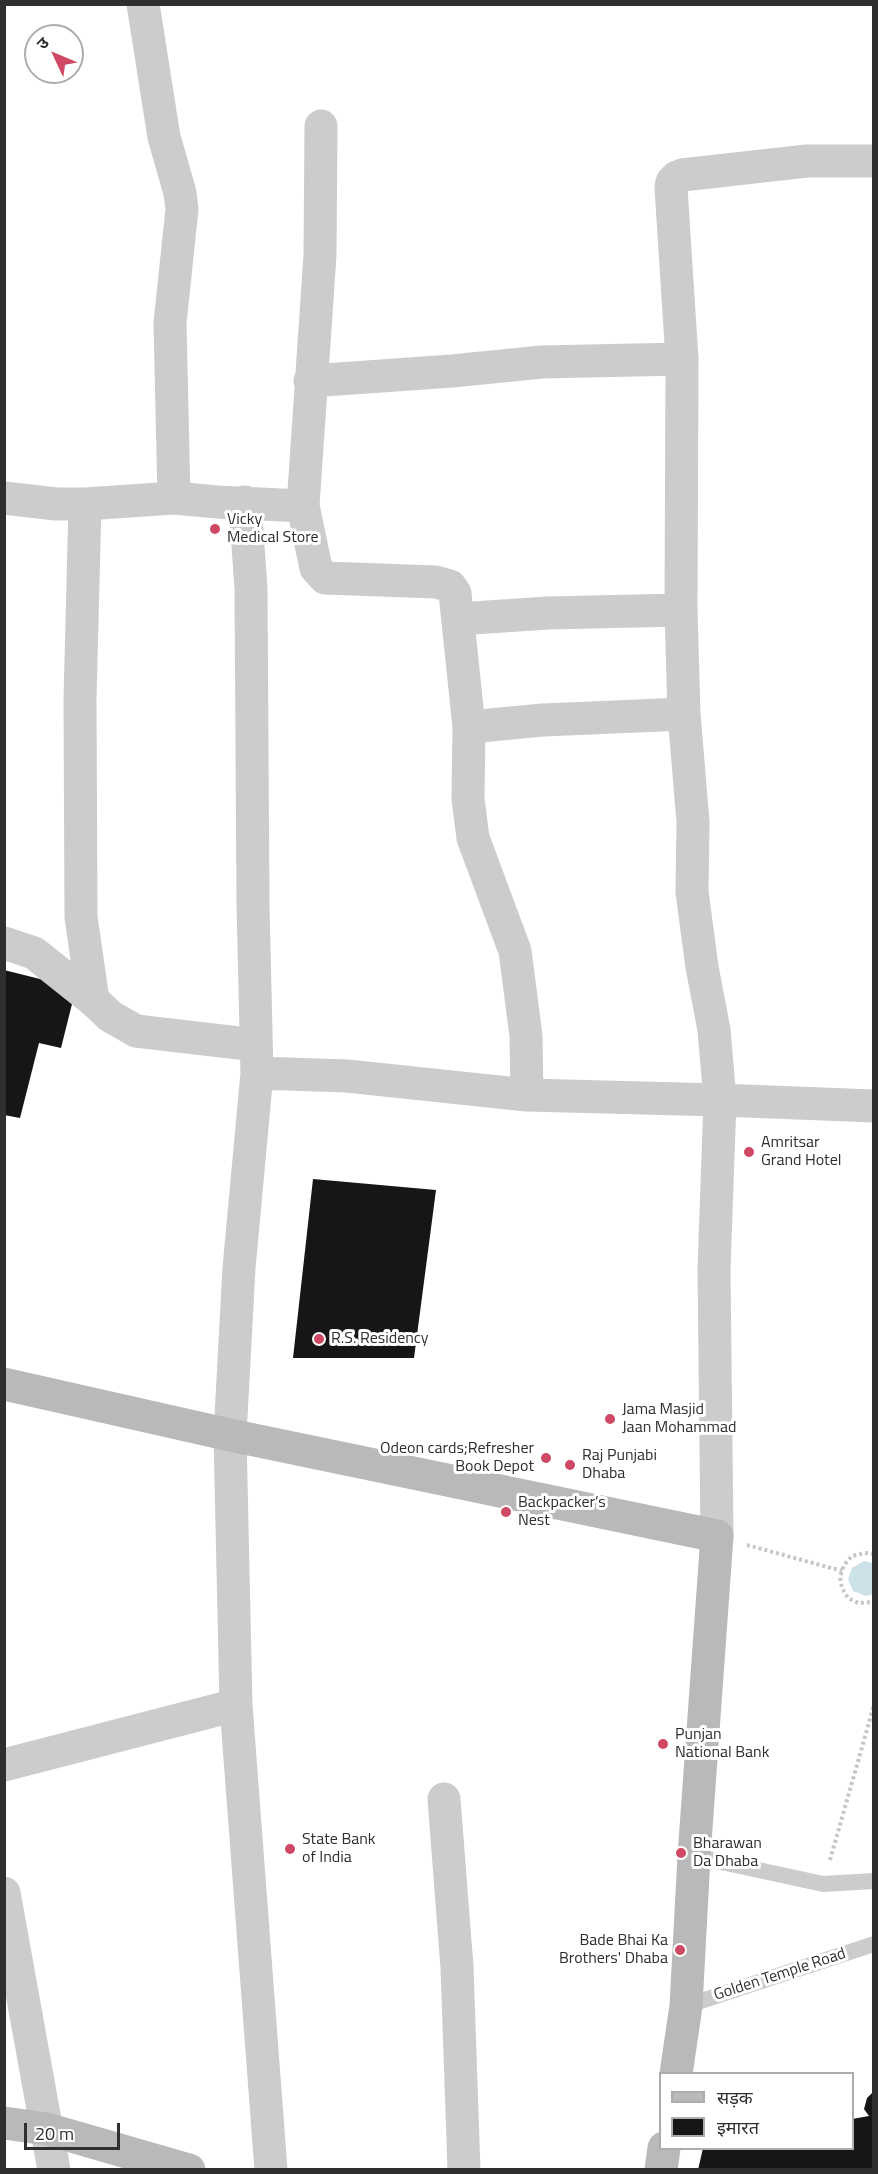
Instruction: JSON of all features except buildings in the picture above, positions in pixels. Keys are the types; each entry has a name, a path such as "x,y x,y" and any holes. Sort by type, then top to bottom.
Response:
{"street":[{"path":"143,4 164,137 180,193 182,209 170,323 174,498"},
{"path":"321,126 320,255 303,506 316,568 325,578 443,584 455,592 469,727 468,799 473,838 516,951 526,1036 527,1095"},
{"path":"675,2072 686,2006 694,1856 717,1536 714,1269 720,1100 714,1030 702,967 693,892 693,822 684,714 681,610 682,359 671,198 672,182 682,175 807,161 873,160"},
{"path":"310,381 542,362 682,359"},
{"path":"4,498 56,504 174,498 303,506"},
{"path":"245,502 250,589 256,1059 239,1268 230,1435 236,1706 272,2169"},
{"path":"86,504 80,699 81,917 93,1000"},
{"path":"458,619 548,613 681,610"},
{"path":"469,727 574,718 684,714"},
{"path":"4,943 34,953 110,1016 136,1031 256,1059 347,1076 527,1095 873,1106"},
{"path":"4,1383 230,1435 717,1536"},
{"path":"4,1765 236,1706"},
{"path":"444,1799 457,1967 464,2169"},
{"path":"4,1893 54,2169"},
{"path":"4,2123 47,2130 189,2169"},
{"path":"661,2169 664,2150"}],"lane":[{"path":"694,1856 824,1884 873,1881"},
{"name":"Golden Temple Road","path":"686,2006 873,1944"}],"path":[{"path":"717,1536 842,1571"},
{"path":"873,1554 852,1556 844,1565 840,1577 842,1588 848,1598 858,1603 873,1602"},
{"path":"824,1884 873,1705"}],"shaded area":[{"path":"864,1561 873,1563 873,1594 866,1596 853,1591 848,1579 852,1568"}],"place":[{"name":"Vicky Medical Store","path":"215,529"},
{"name":"Amritsar Grand Hotel","path":"749,1152"},
{"name":"R.S. Residency","path":"319,1339"},
{"name":"Jama Masjid Jaan Mohammad","path":"610,1419"},
{"name":"Odeon cards;Refresher Book Depot","path":"546,1458"},
{"name":"Raj Punjabi Dhaba","path":"570,1465"},
{"name":"Backpacker’s Nest","path":"506,1512"},
{"name":"Punjan National Bank","path":"663,1744"},
{"name":"State Bank of India","path":"290,1849"},
{"name":"Bharawan Da Dhaba","path":"681,1853"},
{"name":"Bade Bhai Ka Brothers' Dhaba","path":"680,1950"}]}
